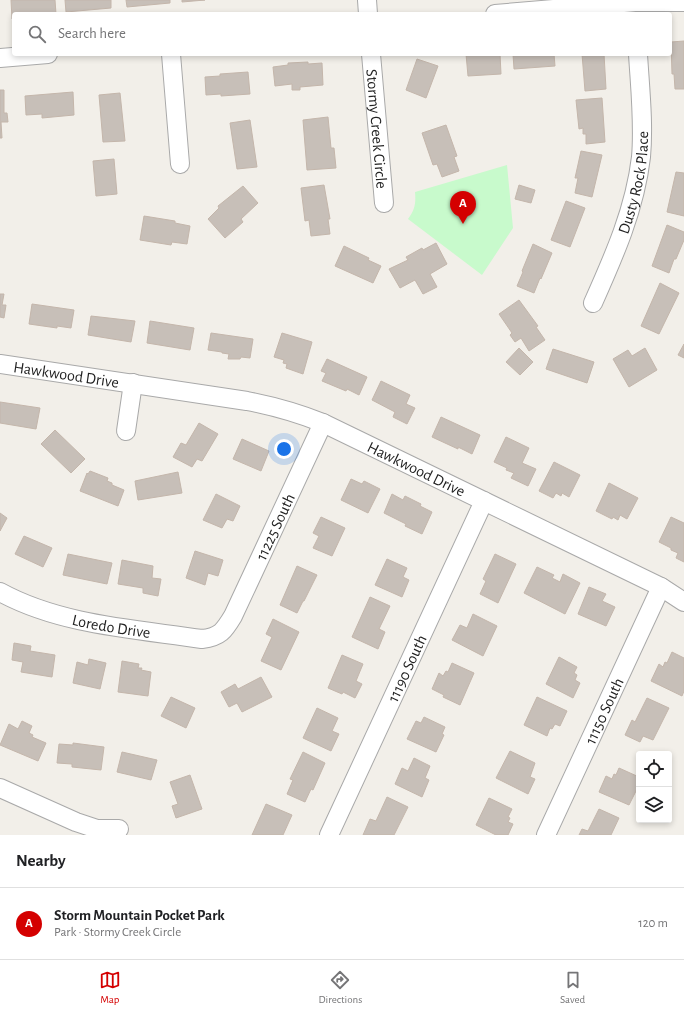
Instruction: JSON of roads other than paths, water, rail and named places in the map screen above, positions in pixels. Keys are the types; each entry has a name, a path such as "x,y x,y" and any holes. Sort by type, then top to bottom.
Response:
{"street":[{"path":"367,0 368,12"},
{"path":"542,12 635,8 684,2"},
{"path":"0,58 24,56"},
{"path":"171,56 180,164"},
{"name":"Stormy Creek Circle","path":"371,56 384,203"},
{"name":"Dusty Rock Place","path":"592,303 625,227 635,193 641,158 643,123 638,56"},
{"name":"Hawkwood Drive","path":"0,364 133,383 272,406 298,413 323,423 661,587 684,602"},
{"name":"Hawkwood Drive","path":"126,432 133,383"},
{"name":"11225 South","path":"224,630 323,423"},
{"name":"11190 South","path":"329,835 484,501"},
{"name":"11150 South","path":"546,835 661,587"},
{"name":"Loredo Drive","path":"0,592 28,605 79,621 202,639 218,635 224,630"},
{"path":"0,788 76,822 97,829 119,829"}],"place":[{"name":"Storm Mountain Pocket Park","path":"463,224"}]}
